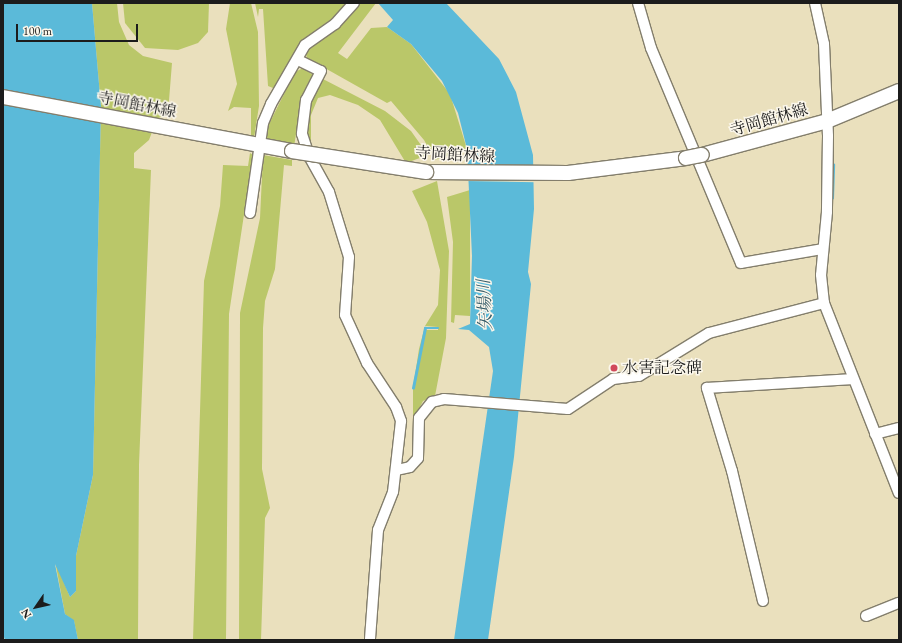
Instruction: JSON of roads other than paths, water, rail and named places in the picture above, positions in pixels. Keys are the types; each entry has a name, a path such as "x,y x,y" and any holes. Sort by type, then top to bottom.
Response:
{"main road":[{"name":"寺岡館林線","path":"3,98 256,145 426,172 450,174 568,173 686,158 827,121 899,91"}],"street":[{"path":"250,213 256,145 271,104 298,60 305,45 335,24 354,3"},
{"path":"638,3 651,48 741,263 823,249"},
{"path":"814,3 824,44 827,121 828,180 823,249 824,303 899,493"},
{"path":"298,60 321,71 306,100 302,134 309,156 329,192 350,258 344,305 347,322 372,373 399,413 402,428 393,492 378,530 370,640"},
{"path":"397,470 410,467 418,458 421,412 432,402 444,399 563,410 614,379 639,376 709,333 824,303"},
{"path":"764,601 732,471 706,388 853,378"},
{"path":"875,434 899,428"},
{"path":"866,616 899,603"}],"water":[{"path":"3,3 92,3 101,107 93,475 76,556 76,591 70,597 55,564 65,614 74,620 78,640 5,640 3,634"},
{"name":"矢場川","path":"378,3 446,3 499,59 516,92 533,155 534,209 528,272 531,284 514,457 488,640 454,640 493,371 489,347 469,330 458,329 470,324 472,256 467,149 458,113 442,81 411,44 387,27 393,20"}],"waterway":[{"path":"832,198 833,165"},
{"path":"413,388 425,328 438,328"}],"place":[{"name":"水害記念碑","path":"614,368"}]}
